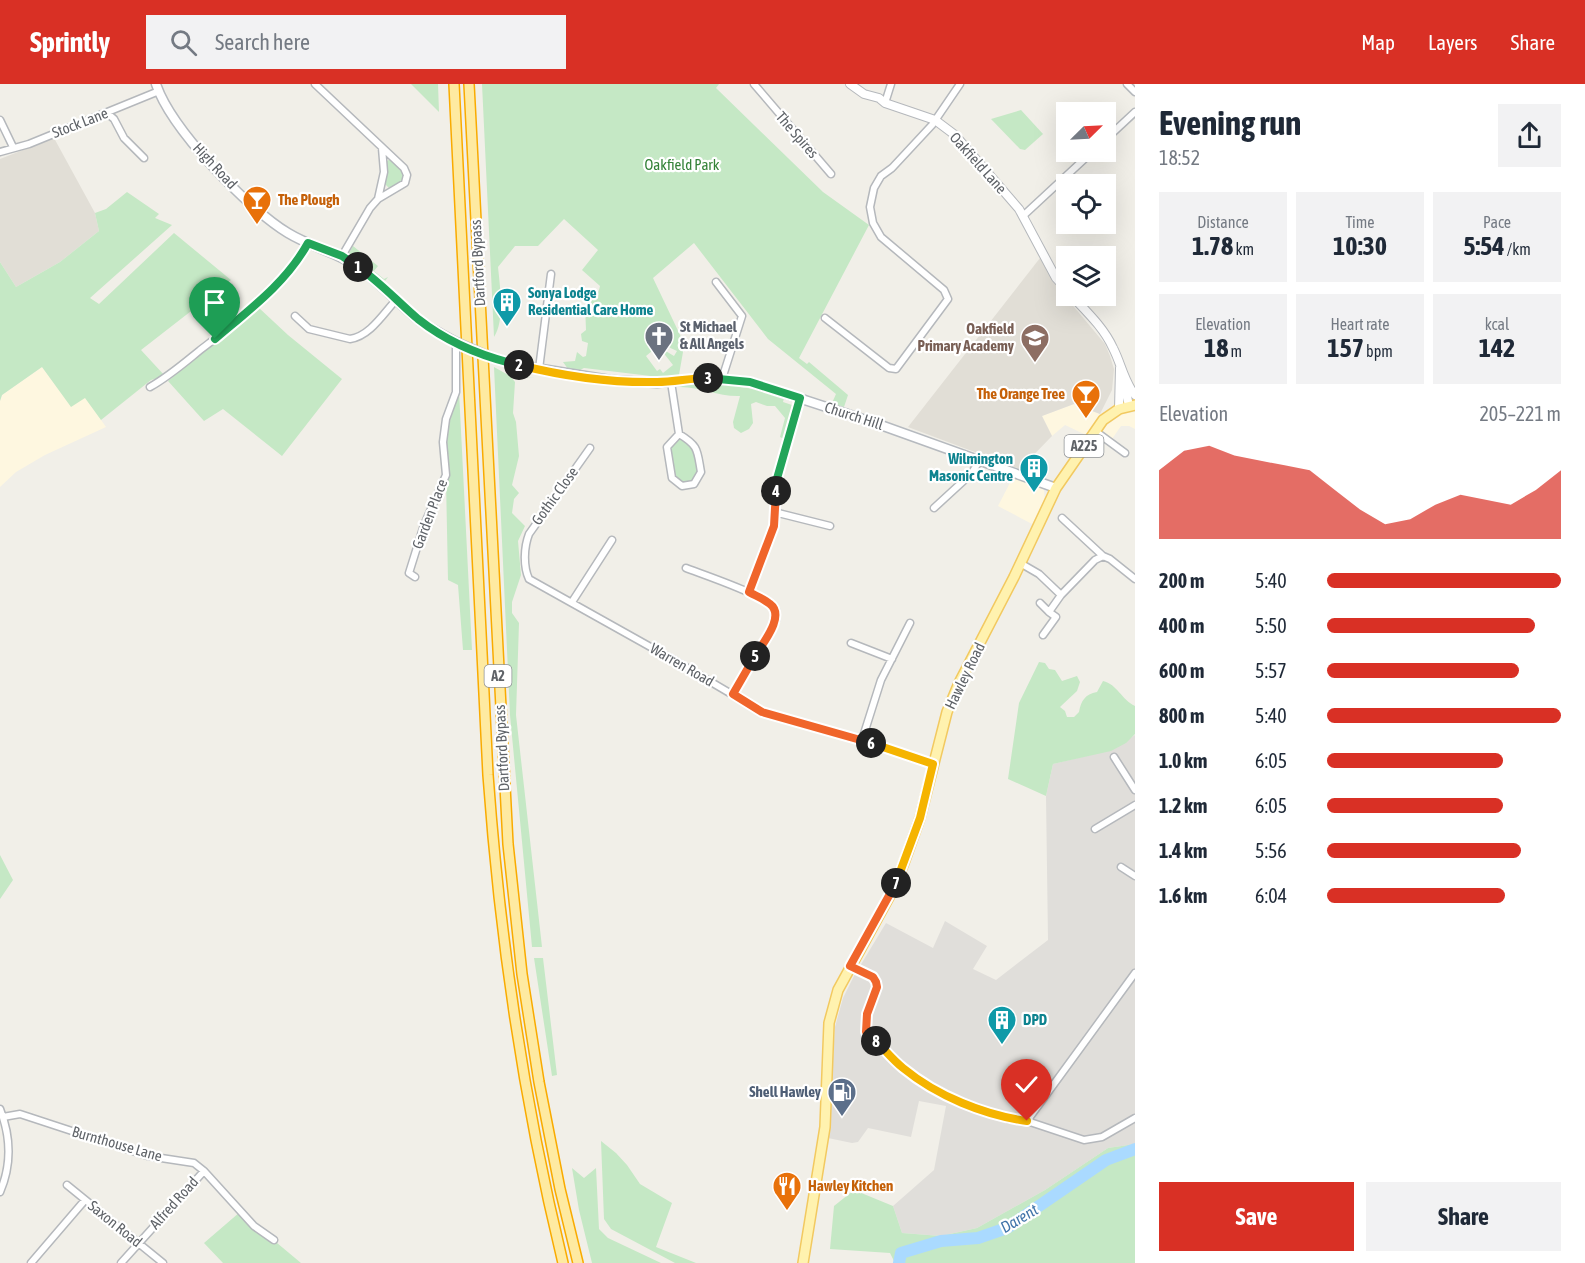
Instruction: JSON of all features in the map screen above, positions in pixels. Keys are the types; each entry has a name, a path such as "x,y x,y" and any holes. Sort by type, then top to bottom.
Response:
{"highway":[{"name":"Dartford Bypass","path":"454,84 488,775 495,863 506,965 524,1084 546,1196 563,1263"},
{"name":"Dartford Bypass","path":"469,84 508,844 522,974 539,1082 560,1189 578,1263"}],"main road":[{"name":"High Road","path":"158,88 199,151 272,223 308,243 342,256 420,321 456,342 493,358 539,369"},
{"name":"Church Hill","path":"539,369 610,380 671,382 704,378 759,385 1056,488"},
{"name":"Hawley Road","path":"803,1263 825,1127 829,1023 838,990 894,888 905,860 920,818 947,712 959,682 1056,488 1107,416 1128,406"}],"street":[{"path":"315,84 403,167 407,178 403,186 378,199 370,208 342,256"},
{"name":"The Spires","path":"754,84 831,174"},
{"path":"763,84 764,96"},
{"name":"Oakfield Lane","path":"850,84 864,94 879,98 885,103 935,120 955,135 1024,215 1056,278"},
{"path":"885,103 891,84"},
{"path":"825,318 889,368 896,369 948,299 944,290 881,237 873,223 870,207 874,188 881,176 892,168 935,120 960,84"},
{"path":"1127,84 1135,92"},
{"name":"Stock Lane","path":"0,153 13,147 29,144 106,113 158,88"},
{"path":"1116,130 1135,112"},
{"path":"106,113 114,118 124,138 144,158"},
{"path":"0,120 13,147"},
{"path":"378,199 384,172 381,148"},
{"path":"1024,215 1082,162"},
{"path":"150,387 169,376 258,303 296,264 308,243"},
{"path":"539,369 551,274"},
{"path":"716,282 742,316 722,379"},
{"path":"294,316 309,329 355,339 365,334 396,300"},
{"path":"1081,306 1105,333 1127,383 1135,395"},
{"name":"Garden Place","path":"415,577 409,573 424,525 446,475 443,442 446,420 456,392 456,342"},
{"path":"1120,363 1128,406"},
{"path":"671,382 679,434"},
{"path":"749,592 774,526 776,482 800,398"},
{"path":"1095,431 1125,453"},
{"path":"679,434 693,442 697,451 702,472 694,484 682,486 672,478 667,447 679,434"},
{"name":"Gothic Close","path":"532,581 527,576 526,568 525,546 529,534 590,448"},
{"path":"934,508 971,474 980,460"},
{"path":"774,512 830,526"},
{"path":"1062,518 1103,556 1135,579"},
{"path":"572,602 612,540"},
{"path":"1049,612 1061,595 1095,560 1103,556"},
{"path":"1020,563 1039,574 1061,595"},
{"path":"686,568 749,592 772,605 776,611 776,620 733,694"},
{"name":"Warren Road","path":"532,581 762,712 862,740 933,764"},
{"path":"1040,603 1056,617 1043,635"},
{"path":"862,740 881,680 910,623"},
{"path":"851,643 892,659"},
{"path":"1114,757 1135,790"},
{"path":"1095,829 1135,805"},
{"path":"1121,867 1135,876"},
{"path":"850,966 873,977 876,982 877,987 867,1014 866,1032 903,1068 956,1100 1008,1119 1027,1121 1084,1140 1102,1137 1135,1118"},
{"path":"1027,1121 1135,973"},
{"path":"0,1109 8,1140 9,1161 0,1192"},
{"name":"Burnthouse Lane","path":"3,1117 20,1114 148,1156 194,1163 254,1226 274,1240"},
{"name":"Alfred Road","path":"121,1263 204,1171"},
{"name":"Saxon Road","path":"67,1185 163,1263"},
{"path":"31,1263 85,1200"}],"shaded area":[{"path":"54,138 95,213 99,231 60,262 16,287 0,262 0,159"},
{"name":"Oakfield Primary Academy","path":"1040,258 1056,285 1056,306 1073,306 1105,344 1110,356 1114,369 1112,390 1100,414 1074,404 1042,416 1052,436 1020,469 908,427"},
{"path":"42,367 71,406 85,397 106,427 45,455 16,472 0,487 0,401 2,395"},
{"path":"1074,404 1100,414 1086,435 1065,425 1052,436 1042,416"},
{"path":"1135,412 1135,429 1121,426 1112,439 1100,431 1121,414"},
{"path":"1014,475 1044,490 1045,502 1032,524 998,506"},
{"path":"1135,735 1135,1144 1108,1148 1045,1190 977,1228 941,1236 902,1233 893,1206 934,1170 946,1106 919,1101 911,1137 868,1128 858,1142 828,1138 835,1027 843,998 886,923 933,948 945,921 987,946 973,969 996,980 1048,940 1046,796 1053,764 1111,750"}],"green space":[{"path":"411,84 438,84 439,112"},
{"name":"Oakfield Park","path":"482,84 719,84 716,88 823,192 869,225 799,358 807,364 809,362 848,395 844,407 832,403 836,394 768,339 694,243 653,278 681,337 683,352 679,375 659,377 584,368 568,369 563,362 575,361 577,352 583,357 586,356 588,343 582,341 581,334 586,330 587,308 598,293 600,286 582,270 598,250 564,219 538,246 515,246 498,267 501,313 494,337","holes":["664,345 677,351 674,356 662,351 673,365 663,373 660,369 657,371 646,356 658,346 660,348"]},
{"path":"1021,110 1043,134 1025,150 1020,149 991,119"},
{"path":"391,158 402,169 405,180 390,189 385,184 386,162"},
{"path":"127,192 159,214 155,218 172,225 90,298 99,304 174,233 231,280 141,350 165,376 151,380 101,420 85,398 71,407 42,367 2,395 0,401 0,262 16,287 60,262 99,231 95,213 106,209"},
{"path":"353,246 378,266 374,271 384,279 388,277 385,281 351,257 349,253"},
{"path":"258,307 342,379 282,456 223,409 204,421 168,381"},
{"path":"494,367 510,376 535,378 511,377 515,382 513,413 519,456 512,485 519,493 514,499 512,513 525,526 518,541 521,575 512,602 512,613 519,623 516,715 542,947 532,947 510,715"},
{"path":"720,384 754,389 784,398 783,402 792,405 784,439 780,437 785,418 775,406 756,402 751,404 753,423 749,429 741,433 734,428 733,422 740,396 678,387"},
{"path":"459,391 472,650 463,650 458,585 448,580 446,480 449,461 445,430"},
{"path":"675,440 684,440 693,447 699,473 694,480 682,482 674,475 669,447"},
{"path":"1039,662 1055,670 1062,681 1077,676 1080,682 1077,691 1060,707 1065,711 1067,717 1074,717 1079,712 1084,699 1089,694 1097,692 1103,681 1112,685 1135,706 1135,734 1126,743 1111,751 1053,764 1046,796 1008,779 1019,703"},
{"path":"0,855 13,880 0,899"},
{"path":"534,958 543,958 557,1075 552,1076"},
{"path":"601,1141 627,1165 640,1184 672,1203 656,1247 696,1263 675,1263 611,1229 604,1219"},
{"path":"1135,1144 1135,1263 895,1263 890,1253 830,1249 834,1206 854,1190 893,1206 902,1233 941,1236 977,1228 1045,1190 1108,1148"},
{"path":"572,1168 584,1178 596,1168 599,1229 608,1238 661,1263 592,1263 579,1210"},
{"path":"240,1212 301,1263 223,1263 204,1243"}],"waterway":[{"name":"Darent","path":"899,1263 901,1253 941,1241 978,1238 1007,1228 1106,1160 1135,1149"}],"place":[{"name":"The Plough","path":"257,226"},
{"name":"Sonya Lodge Residential Care Home","path":"507,328"},
{"name":"St Michael & All Angels","path":"659,362"},
{"name":"Oakfield Primary Academy","path":"1035,364"},
{"name":"The Orange Tree","path":"1086,420"},
{"name":"Wilmington Masonic Centre","path":"1034,494"},
{"name":"DPD","path":"1002,1046"},
{"name":"Shell Hawley","path":"842,1118"},
{"name":"Hawley Kitchen","path":"787,1212"}],"route":[{"path":"215,339 258,303 282,279 296,264 308,243 342,256 379,284 420,321 456,342 493,358 560,373 610,380 671,382 704,378 750,382 800,398 776,482 774,526 749,592 772,605 776,611 776,620 733,694 762,712 862,740 933,764 920,818 894,888 850,966 873,977 876,982 877,987 867,1014 866,1032 903,1068 956,1100 1008,1119 1027,1121"}]}
